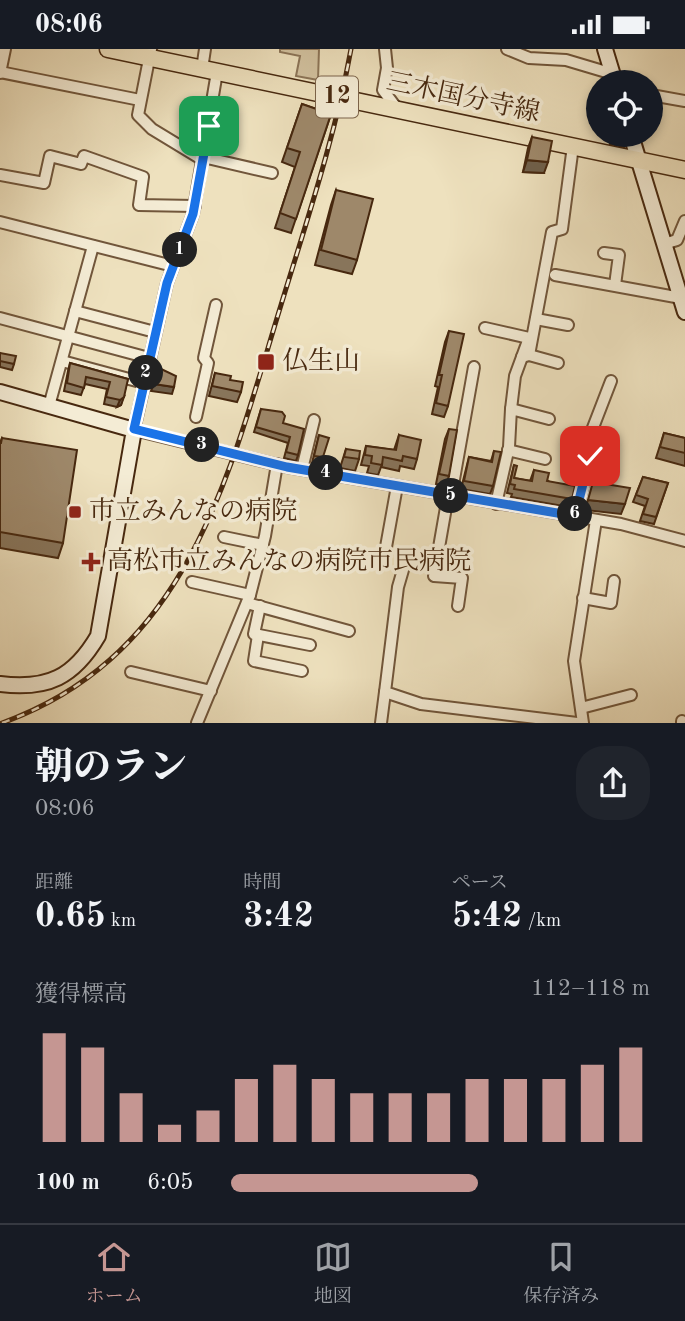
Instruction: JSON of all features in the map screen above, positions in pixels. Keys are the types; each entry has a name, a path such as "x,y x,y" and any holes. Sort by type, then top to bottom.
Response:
{"main road":[{"name":"三木国分寺線","path":"108,49 150,53 209,71 685,170"}],"street":[{"path":"5,49 0,72 140,100"},
{"path":"0,684 28,686 49,683 67,674 85,659 98,636 149,358 173,266 195,206 203,159 209,71 205,49"},
{"path":"385,49 387,68 383,90 398,110"},
{"path":"507,49 529,58 566,60 593,70"},
{"path":"605,49 612,70"},
{"path":"150,53 138,115 152,129 203,159 272,173"},
{"path":"663,97 685,101"},
{"path":"496,504 508,450 515,376 525,356 536,319 552,232 562,229 573,146"},
{"path":"635,147 683,305"},
{"path":"0,175 44,183 50,156 81,164 84,156 143,177 139,205 195,206"},
{"path":"664,244 677,240 685,221"},
{"path":"0,222 173,266"},
{"path":"49,406 93,246"},
{"path":"604,253 619,255 615,285"},
{"path":"555,275 615,285 683,305"},
{"path":"196,417 208,363 204,358 216,305"},
{"path":"75,311 155,332"},
{"path":"0,318 149,358"},
{"path":"536,319 568,325"},
{"path":"485,328 529,338 525,356"},
{"path":"525,356 558,363"},
{"path":"61,361 144,383"},
{"path":"458,606 462,578 434,576 474,367"},
{"path":"575,516 590,456 589,438 611,381"},
{"path":"0,393 277,464 575,516 685,541"},
{"path":"511,409 548,419"},
{"path":"302,469 314,420"},
{"path":"508,450 545,459"},
{"path":"197,723 249,599 263,545 277,464"},
{"path":"386,547 397,486"},
{"path":"583,723 574,661 596,520"},
{"path":"224,537 263,545"},
{"path":"381,723 404,563"},
{"path":"583,598 611,603 614,581"},
{"path":"192,582 249,599 260,606 349,631"},
{"path":"260,606 254,634 310,645"},
{"path":"258,635 254,661 302,671"},
{"path":"131,672 211,691"},
{"path":"386,692 421,704 520,719 577,723"},
{"path":"581,708 632,695"}],"shaded area":[{"path":"280,49 319,49 318,80 296,76 300,56 280,52"}],"building":[{"path":"302,104 331,114 296,219 280,213 300,152 287,148"},
{"path":"532,137 552,141 548,162 527,160"},
{"path":"336,190 373,199 357,260 321,250"},
{"path":"449,331 464,334 448,406 436,403"},
{"path":"0,353 16,356 14,364 0,361"},
{"path":"70,363 128,379 124,397 120,400 106,397 110,382 86,377 84,388 67,383"},
{"path":"159,368 176,376 174,387 154,384"},
{"path":"215,373 243,382 241,392 212,386"},
{"path":"261,409 282,412 285,416 283,423 304,429 298,455 286,452 290,437 256,427"},
{"path":"449,429 457,430 449,476 439,474"},
{"path":"664,433 685,438 685,453 660,447"},
{"path":"319,435 329,438 323,457 314,456"},
{"path":"399,435 421,440 417,459 403,456 402,461 383,457 382,465 371,463 372,456 365,455 366,446 396,450"},
{"path":"2,438 77,450 63,543 0,532"},
{"path":"346,449 360,451 359,459 344,457"},
{"path":"494,451 501,452 493,486 464,481 469,457 492,462"},
{"path":"514,465 517,466 514,478 532,481 534,470 549,473 547,481 575,486 572,499 514,489 515,485 510,484"},
{"path":"643,477 668,483 656,517 643,514 648,499 636,495"},
{"path":"593,482 630,488 625,504 588,500"}],"railway":[{"path":"2,723 66,692 118,653 159,605 192,552 219,494 242,432 320,178 351,49"}],"place":[{"name":"仏生山","path":"266,362"},
{"name":"市立みんなの病院","path":"75,512"},
{"name":"高松市立みんなの病院市民病院","path":"91,562"}],"route":[{"path":"209,126 193,214 167,283 134,429 287,467 575,516 590,456"}]}
